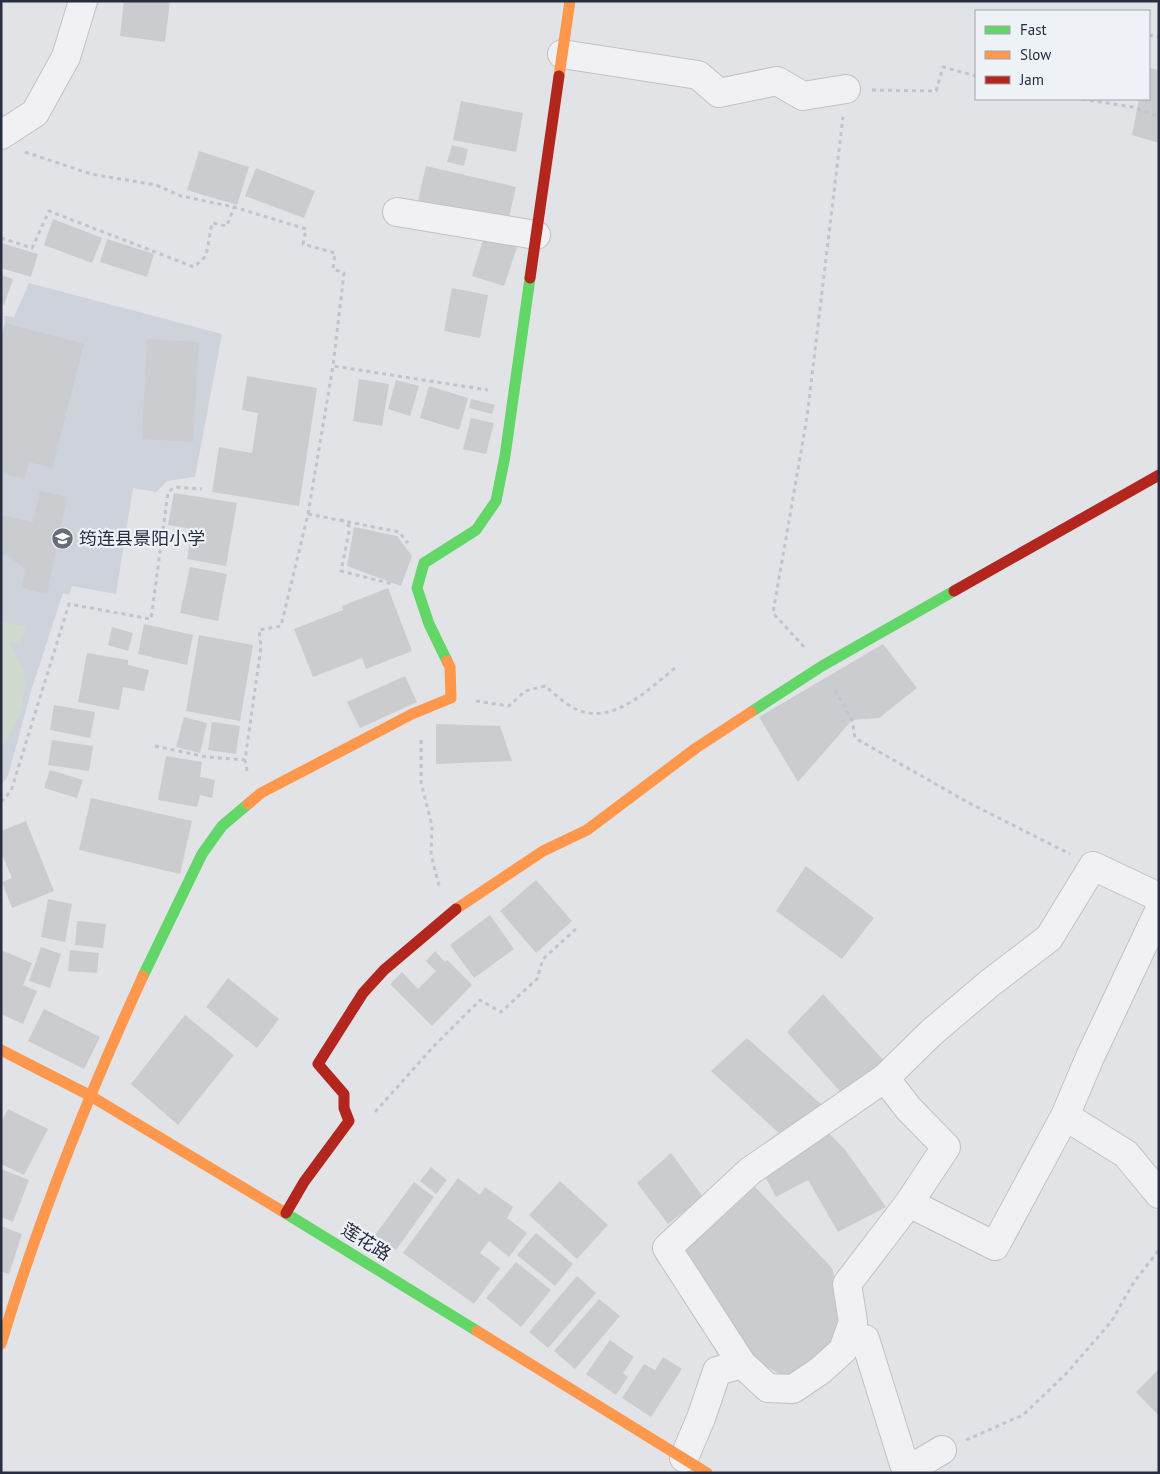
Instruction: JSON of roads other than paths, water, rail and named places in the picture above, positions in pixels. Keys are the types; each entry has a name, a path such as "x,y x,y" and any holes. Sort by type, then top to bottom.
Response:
{"street":[{"path":"12,143 35,113 66,57 82,1"},
{"path":"1,1344 18,1282 89,1095 202,854 222,826 261,793 412,714 451,698 450,667 430,624 417,588 424,562 476,530 496,501 514,394 570,1"},
{"path":"562,54 698,75 719,93 778,81 803,96 846,89"},
{"path":"397,212 536,236"},
{"path":"286,1213 304,1182 349,1121 344,1108 344,1094 318,1064 363,993 384,970 460,906 543,851 587,830 696,748 822,666 1159,475"},
{"path":"885,1078 908,1108 946,1147 909,1203 847,1284 853,1322 843,1350 821,1370 793,1389 768,1388 742,1364 667,1248 750,1171 885,1078 896,1064 961,1007 1049,938 1093,866 1159,897"},
{"path":"909,1203 995,1246 1065,1116 1090,1057 1159,911"},
{"name":"莲花路","path":"1,1050 89,1095 286,1213 707,1473"},
{"path":"1065,1116 1126,1154 1159,1194"},
{"path":"865,1340 904,1464 911,1472 915,1466 942,1450"},
{"path":"684,1458 701,1418 717,1371 742,1364"}],"place":[{"name":"筠连县景阳小学","path":"63,539"}]}
